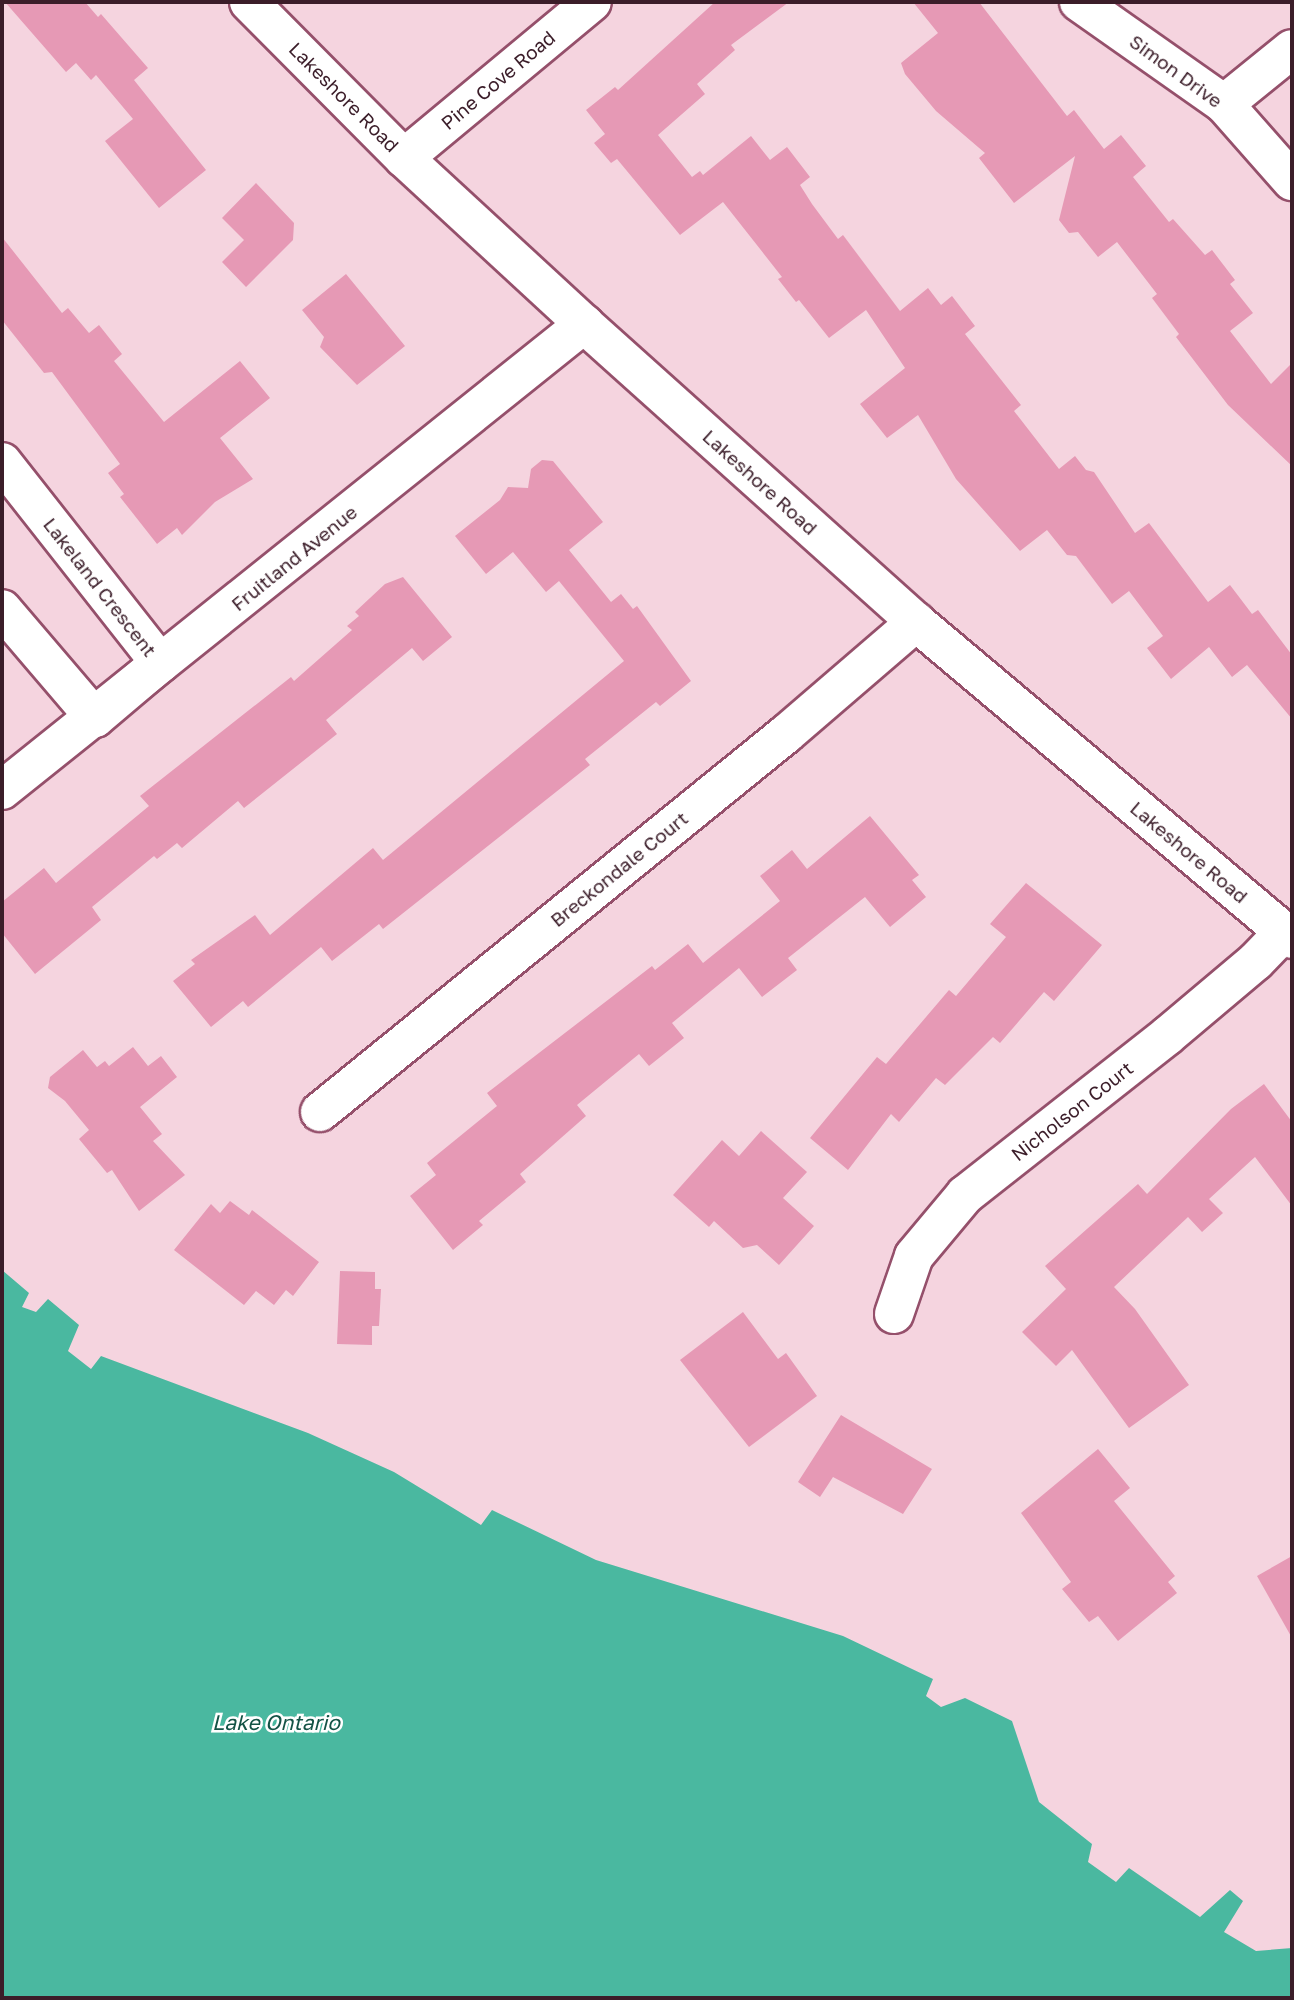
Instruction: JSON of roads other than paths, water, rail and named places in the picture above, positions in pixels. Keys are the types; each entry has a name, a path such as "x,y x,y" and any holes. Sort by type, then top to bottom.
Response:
{"street":[{"name":"Lakeshore Road","path":"249,2 404,158 584,324 916,622 1288,936"},
{"name":"Pine Cove Road","path":"404,158 592,2"},
{"name":"Simon Drive","path":"1079,2 1224,104 1292,181"},
{"path":"1224,104 1292,50"},
{"name":"Fruitland Avenue","path":"2,790 584,324"},
{"name":"Lakeland Crescent","path":"2,462 160,663 95,718"},
{"path":"2,609 95,718"},
{"name":"Breckondale Court","path":"320,1112 786,734 916,622"},
{"name":"Nicholson Court","path":"894,1314 914,1256 965,1195 1288,936"}],"water":[{"name":"Lake Ontario","path":"2,1270 29,1293 22,1307 36,1312 48,1299 79,1325 68,1351 91,1369 101,1356 308,1433 394,1472 481,1525 492,1510 596,1560 843,1636 933,1679 926,1696 941,1707 965,1698 1012,1721 1039,1802 1092,1844 1088,1862 1116,1882 1129,1868 1200,1917 1230,1890 1243,1901 1224,1932 1256,1951 1292,1948 1292,1998 2,1998"}]}
